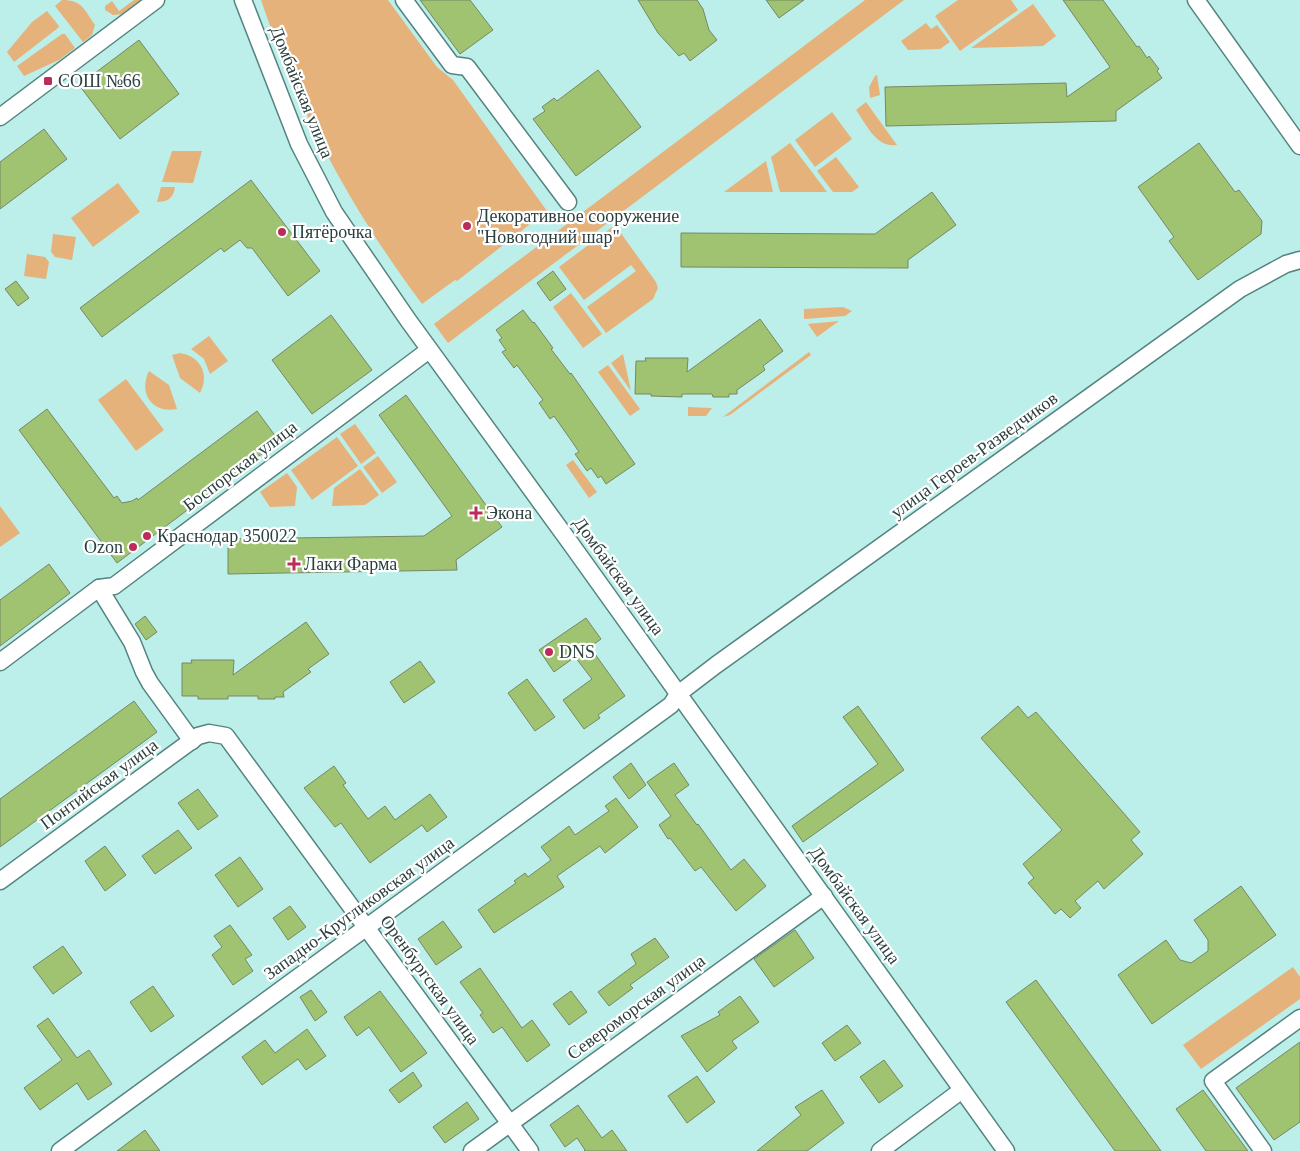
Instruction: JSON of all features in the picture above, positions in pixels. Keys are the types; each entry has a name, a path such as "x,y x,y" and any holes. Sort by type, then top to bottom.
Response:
{"street":[{"path":"0,117 156,0"},
{"name":"Домбайская улица","path":"243,0 298,144 334,212 430,350 1006,1151"},
{"path":"404,0 452,65 467,67 568,202"},
{"path":"1196,0 1300,146"},
{"name":"улица Героев-Разведчиков","path":"678,694 1240,289 1286,264 1300,260"},
{"name":"Боспорская улица","path":"0,662 99,588 114,586 430,350"},
{"path":"99,588 132,642 147,678 192,741"},
{"name":"Западно-Кругликовская улица","path":"60,1151 671,705 678,694"},
{"name":"Понтийская улица","path":"0,881 192,741 204,734 226,736"},
{"name":"Оренбургская улица","path":"226,736 530,1151"},
{"name":"Североморская улица","path":"472,1151 824,896"},
{"path":"1263,1151 1213,1081 1300,1018"},
{"path":"880,1151 962,1090"}],"shaded area":[{"path":"62,0 69,0 79,4 95,25 92,35 83,42 55,6"},
{"path":"134,0 141,0 123,14 113,15 105,10 105,6 112,1 119,11"},
{"path":"261,0 388,0 437,67 453,80 547,211 457,281 455,280 422,304 372,232 329,158 292,81"},
{"path":"865,0 904,0 448,343 434,324"},
{"path":"958,0 1011,0 1018,10 960,51 935,16"},
{"path":"1033,4 1056,36 1043,46 971,48"},
{"path":"47,11 59,26 58,28 14,62 7,52 32,22"},
{"path":"926,23 931,29 937,25 950,42 940,49 908,50 901,41"},
{"path":"62,34 65,34 75,48 59,60 24,76 17,66"},
{"path":"877,75 880,95 870,98 869,87"},
{"path":"866,102 897,145 883,143 868,128 856,110"},
{"path":"832,112 852,139 815,167 795,140"},
{"path":"790,143 827,192 780,192 771,157"},
{"path":"172,151 202,151 193,183 162,182"},
{"path":"836,157 859,187 852,192 833,192 817,171"},
{"path":"766,161 773,192 724,192"},
{"path":"118,183 140,212 93,247 71,218"},
{"path":"161,187 175,187 169,199 157,202"},
{"path":"615,225 656,282 658,288 653,299 606,333 587,307 636,271 631,265 584,300 559,267"},
{"path":"53,234 76,237 72,260 55,257 51,252"},
{"path":"27,254 45,257 49,262 46,279 24,276"},
{"path":"571,293 602,334 583,348 553,307"},
{"path":"843,307 852,311 845,316 804,319 804,309"},
{"path":"839,321 817,337 808,324"},
{"path":"209,336 228,361 210,374 204,359 191,349"},
{"path":"809,352 811,355 730,415 723,417"},
{"path":"180,353 193,358 201,367 204,379 200,393 180,378 172,355"},
{"path":"623,354 631,391 611,363"},
{"path":"608,365 640,409 630,416 598,372"},
{"path":"149,371 169,385 177,409 168,410 161,408 154,405 150,400 146,394 145,387"},
{"path":"126,379 164,430 136,451 98,400"},
{"path":"688,407 712,408 706,416 688,416"},
{"path":"355,424 376,453 361,464 340,434"},
{"path":"337,437 358,466 312,500 291,470"},
{"path":"378,456 397,482 382,493 363,467"},
{"path":"573,460 597,492 589,498 566,465"},
{"path":"360,469 379,495 365,505 332,506 334,488"},
{"path":"287,473 297,487 295,506 270,507 260,492"},
{"path":"0,506 20,533 0,547"},
{"path":"1293,967 1300,977 1300,999 1201,1069 1183,1045"}],"building":[{"path":"420,0 470,0 493,30 460,54"},
{"path":"638,0 697,0 703,9 709,30 717,40 690,61 684,53 679,56 658,33"},
{"path":"766,0 804,0 779,18"},
{"path":"1063,0 1103,0 1137,47 1139,46 1147,58 1149,56 1159,69 1157,71 1162,78 1116,111 1116,121 886,126 885,87 1066,83 1067,97 1110,67"},
{"path":"139,40 179,94 120,139 79,85"},
{"path":"598,70 641,127 576,176 533,119 545,111 542,107 554,98 557,101"},
{"path":"44,129 67,159 0,209 0,162"},
{"path":"1199,143 1235,192 1239,190 1262,221 1261,234 1198,280 1169,241 1174,237 1138,187"},
{"path":"251,180 320,271 288,296 252,248 247,248 240,240 224,252 221,248 102,337 80,308"},
{"path":"932,192 956,225 908,260 908,268 681,267 681,233 875,234"},
{"path":"553,271 566,289 550,301 537,283"},
{"path":"16,281 29,298 18,306 5,289"},
{"path":"523,310 553,348 551,349 571,373 635,464 606,484 601,476 598,478 591,468 587,471 575,454 579,452 554,416 550,419 539,403 543,400 517,365 514,368 502,352 506,350 499,340 502,338 496,330"},
{"path":"331,315 372,370 312,414 272,360"},
{"path":"760,319 783,351 763,366 765,370 737,390 737,394 729,394 729,397 713,397 712,394 682,394 682,397 635,394 636,361 646,361 645,358 688,358 687,372"},
{"path":"406,395 502,527 456,560 457,570 228,574 228,539 424,536 452,516 379,415"},
{"path":"47,409 114,498 117,496 122,503 137,498 138,500 257,411 279,441 117,563 19,430"},
{"path":"49,564 70,593 0,646 0,600"},
{"path":"145,616 157,632 146,640 135,624"},
{"path":"586,618 601,639 590,647 625,696 598,715 600,718 584,729 563,700 592,679 575,657 554,672 539,650"},
{"path":"306,622 329,654 308,669 311,672 283,692 284,697 258,699 258,696 228,696 228,699 198,699 198,696 182,696 182,663 192,663 191,660 234,660 233,675"},
{"path":"420,661 435,682 404,703 390,682"},
{"path":"527,679 555,717 535,731 508,693"},
{"path":"134,701 157,732 0,847 0,799"},
{"path":"858,706 904,770 803,842 792,826 878,764 843,717"},
{"path":"1018,706 1028,718 1036,712 1140,832 1131,840 1143,854 1104,889 1098,881 1075,901 1081,908 1070,918 1061,909 1055,914 1028,883 1034,878 1023,864 1062,830 981,738"},
{"path":"631,763 646,785 629,799 613,777"},
{"path":"674,763 689,785 675,795 697,825 731,870 744,859 766,886 736,911 701,867 695,871 670,838 668,839 659,825 671,816 647,782"},
{"path":"334,766 346,783 343,785 368,819 385,806 395,820 430,794 447,817 427,832 422,825 370,863 341,823 335,827 304,788"},
{"path":"198,789 218,816 198,830 178,803"},
{"path":"616,798 638,827 605,853 600,846 557,876 564,887 494,933 478,910 516,883 514,881 525,873 528,877 551,860 541,847 569,826 575,835 609,811 605,806"},
{"path":"178,830 192,848 155,874 142,856"},
{"path":"105,846 126,875 105,891 85,861"},
{"path":"240,857 263,889 238,907 215,875"},
{"path":"1241,886 1276,935 1152,1024 1118,975 1166,940 1180,960 1191,963 1208,951 1208,940 1194,920"},
{"path":"290,906 306,927 288,940 273,918"},
{"path":"443,921 462,947 436,965 418,939"},
{"path":"230,925 252,955 245,959 253,971 233,985 212,955 222,947 214,936"},
{"path":"795,930 814,958 774,987 754,959"},
{"path":"655,938 669,957 630,985 633,988 609,1006 598,992 636,964 631,954"},
{"path":"63,946 82,973 53,994 33,967"},
{"path":"480,968 522,1028 532,1020 550,1045 527,1062 502,1027 493,1033 480,1015 483,1013 460,982"},
{"path":"1036,980 1161,1151 1115,1151 1006,1002"},
{"path":"153,986 174,1016 151,1032 130,1002"},
{"path":"311,990 327,1012 315,1021 300,997"},
{"path":"380,991 427,1053 401,1072 369,1027 357,1036 344,1017"},
{"path":"571,991 587,1012 569,1025 553,1004"},
{"path":"740,996 759,1022 732,1041 737,1048 707,1072 681,1036 720,1015 718,1012"},
{"path":"48,1018 77,1058 89,1050 112,1084 88,1100 77,1083 40,1110 24,1088 62,1060 37,1026"},
{"path":"847,1025 861,1043 835,1061 822,1043"},
{"path":"307,1029 326,1056 306,1070 298,1059 262,1085 242,1057 265,1040 275,1053"},
{"path":"1300,1042 1300,1122 1274,1140 1236,1088"},
{"path":"884,1060 903,1086 879,1103 860,1077"},
{"path":"413,1072 422,1086 399,1103 389,1090"},
{"path":"697,1076 715,1102 687,1123 668,1096"},
{"path":"822,1090 844,1123 807,1151 757,1151 801,1115 795,1107"},
{"path":"1203,1090 1248,1151 1206,1151 1176,1109"},
{"path":"467,1102 479,1119 445,1143 433,1127"},
{"path":"578,1105 602,1138 612,1130 627,1151 584,1151 577,1138 565,1147 550,1125"},
{"path":"145,1130 160,1151 117,1151"}],"place":[{"name":"СОШ №66","path":"48,81"},
{"name":"Декоративное сооружение \"Новогодний шар\"","path":"467,226"},
{"name":"Пятёрочка","path":"282,232"},
{"name":"Экона","path":"476,513"},
{"name":"Краснодар 350022","path":"147,536"},
{"name":"Ozon","path":"133,547"},
{"name":"Лаки Фарма","path":"294,564"},
{"name":"DNS","path":"549,652"}]}
